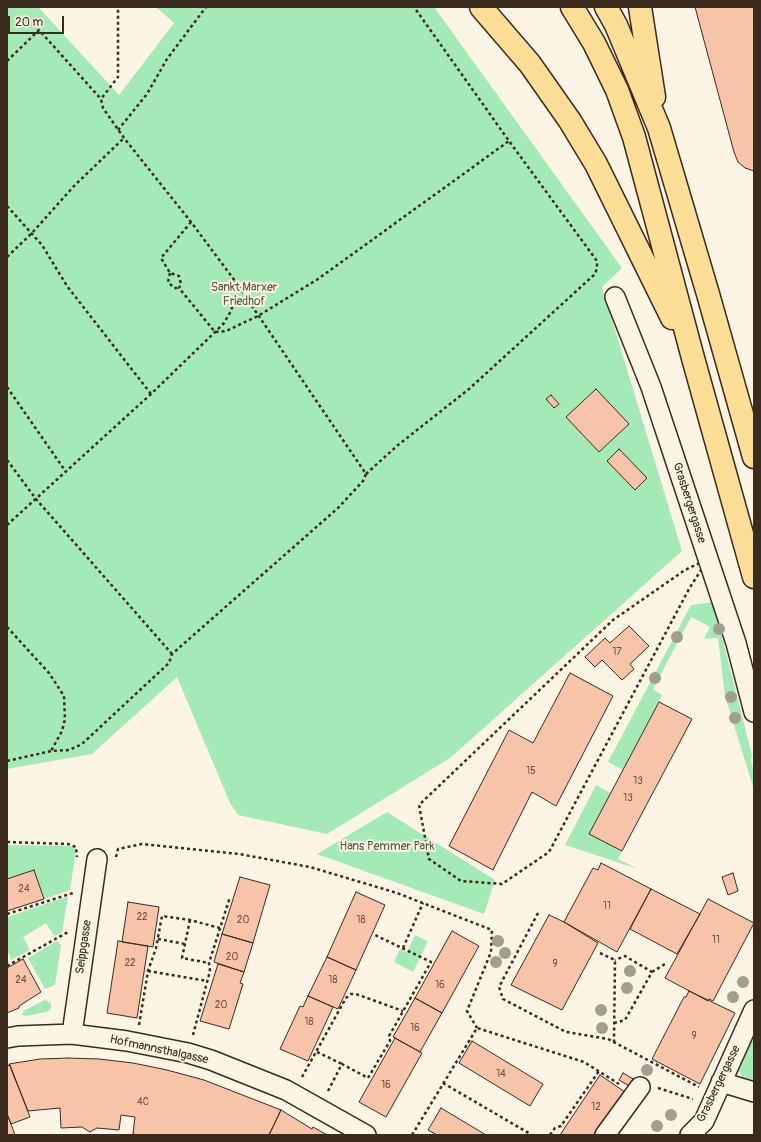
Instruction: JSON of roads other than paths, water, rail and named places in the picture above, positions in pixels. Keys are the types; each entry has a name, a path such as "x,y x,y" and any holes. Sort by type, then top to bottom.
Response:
{"highway":[{"path":"481,7 506,35 552,92 596,164 693,358"},
{"path":"572,7 594,43 617,90 634,137 693,358 754,577"},
{"path":"606,7 616,25 659,128 754,457"},
{"path":"640,7 659,128"}],"street":[{"name":"Grasbergergasse","path":"615,297 651,387 736,643 754,712"},
{"name":"Seippgasse","path":"72,1034 97,859"},
{"name":"Grasbergergasse","path":"690,1135 704,1121 754,1010"},
{"name":"Hofmannsthalgasse","path":"7,1038 18,1036 72,1034 136,1043 188,1053 211,1060 294,1094 366,1135"},
{"path":"605,1135 637,1091"},
{"path":"716,1094 754,1092"}],"park label":[{"name":"Sankt Marxer Friedhof","path":"244,295"},
{"name":"Hans Pemmer Park","path":"387,847"}]}
